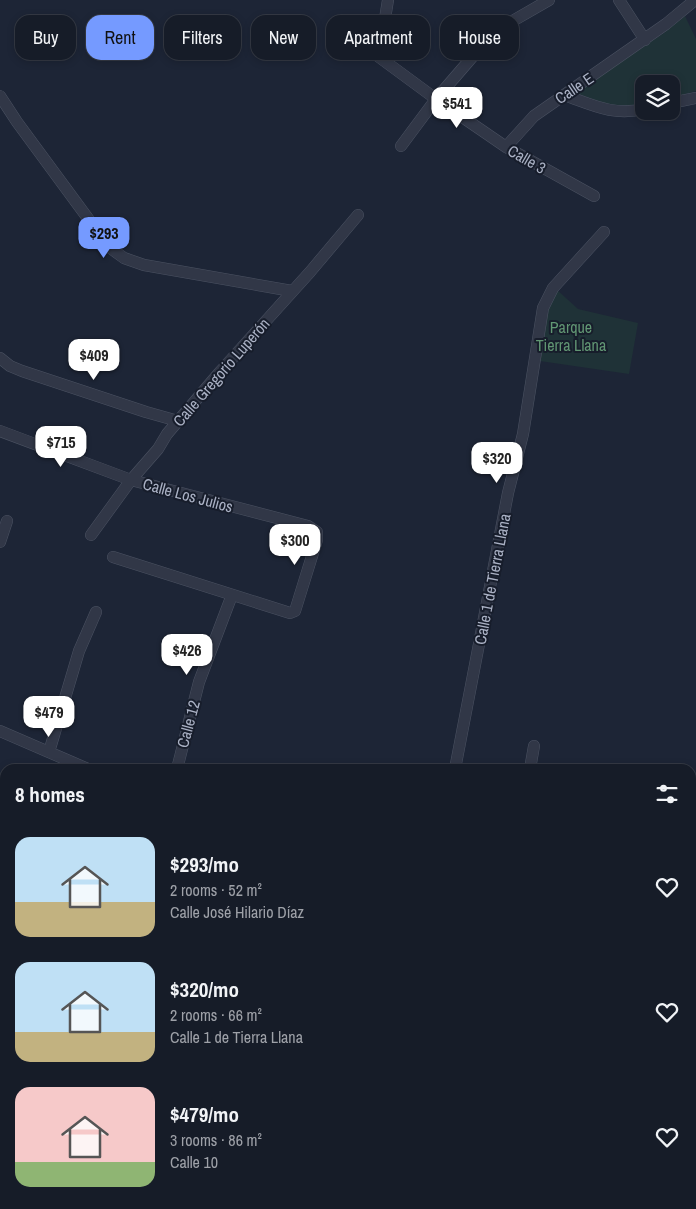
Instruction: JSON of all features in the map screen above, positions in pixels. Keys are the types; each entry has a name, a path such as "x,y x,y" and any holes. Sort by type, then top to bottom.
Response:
{"street":[{"path":"386,15 388,0"},
{"path":"401,146 436,99 488,40 504,26 549,0"},
{"path":"619,0 645,40"},
{"name":"Calle E","path":"506,147 534,116 645,40 695,0"},
{"name":"Calle 3","path":"384,60 436,99 506,147 594,196"},
{"path":"564,94 616,112 635,111"},
{"path":"0,96 109,247 124,258 144,265 292,291"},
{"path":"680,101 696,98"},
{"name":"Calle Gregorio Luperón","path":"91,534 131,480 148,462 167,434 358,215"},
{"name":"Calle 1 de Tierra Llana","path":"456,764 508,493 523,434 543,308 553,288 604,232"},
{"path":"0,358 10,366 22,371 178,421"},
{"name":"Calle Los Julios","path":"0,431 131,480 308,526 317,532 317,540 295,610 290,614 113,557"},
{"path":"0,542 7,521"},
{"name":"Calle 12","path":"178,764 199,682 232,595"},
{"path":"49,752 79,652 96,612"},
{"path":"0,731 49,752 70,764"},
{"path":"531,764 534,746"}],"green space":[{"path":"685,16 696,39 696,91 680,95 680,75 635,75 635,105 619,108 578,94 580,89 664,33"},
{"name":"Parque Tierra Llana","path":"556,289 578,309 638,323 629,374 540,361 545,311"}]}
